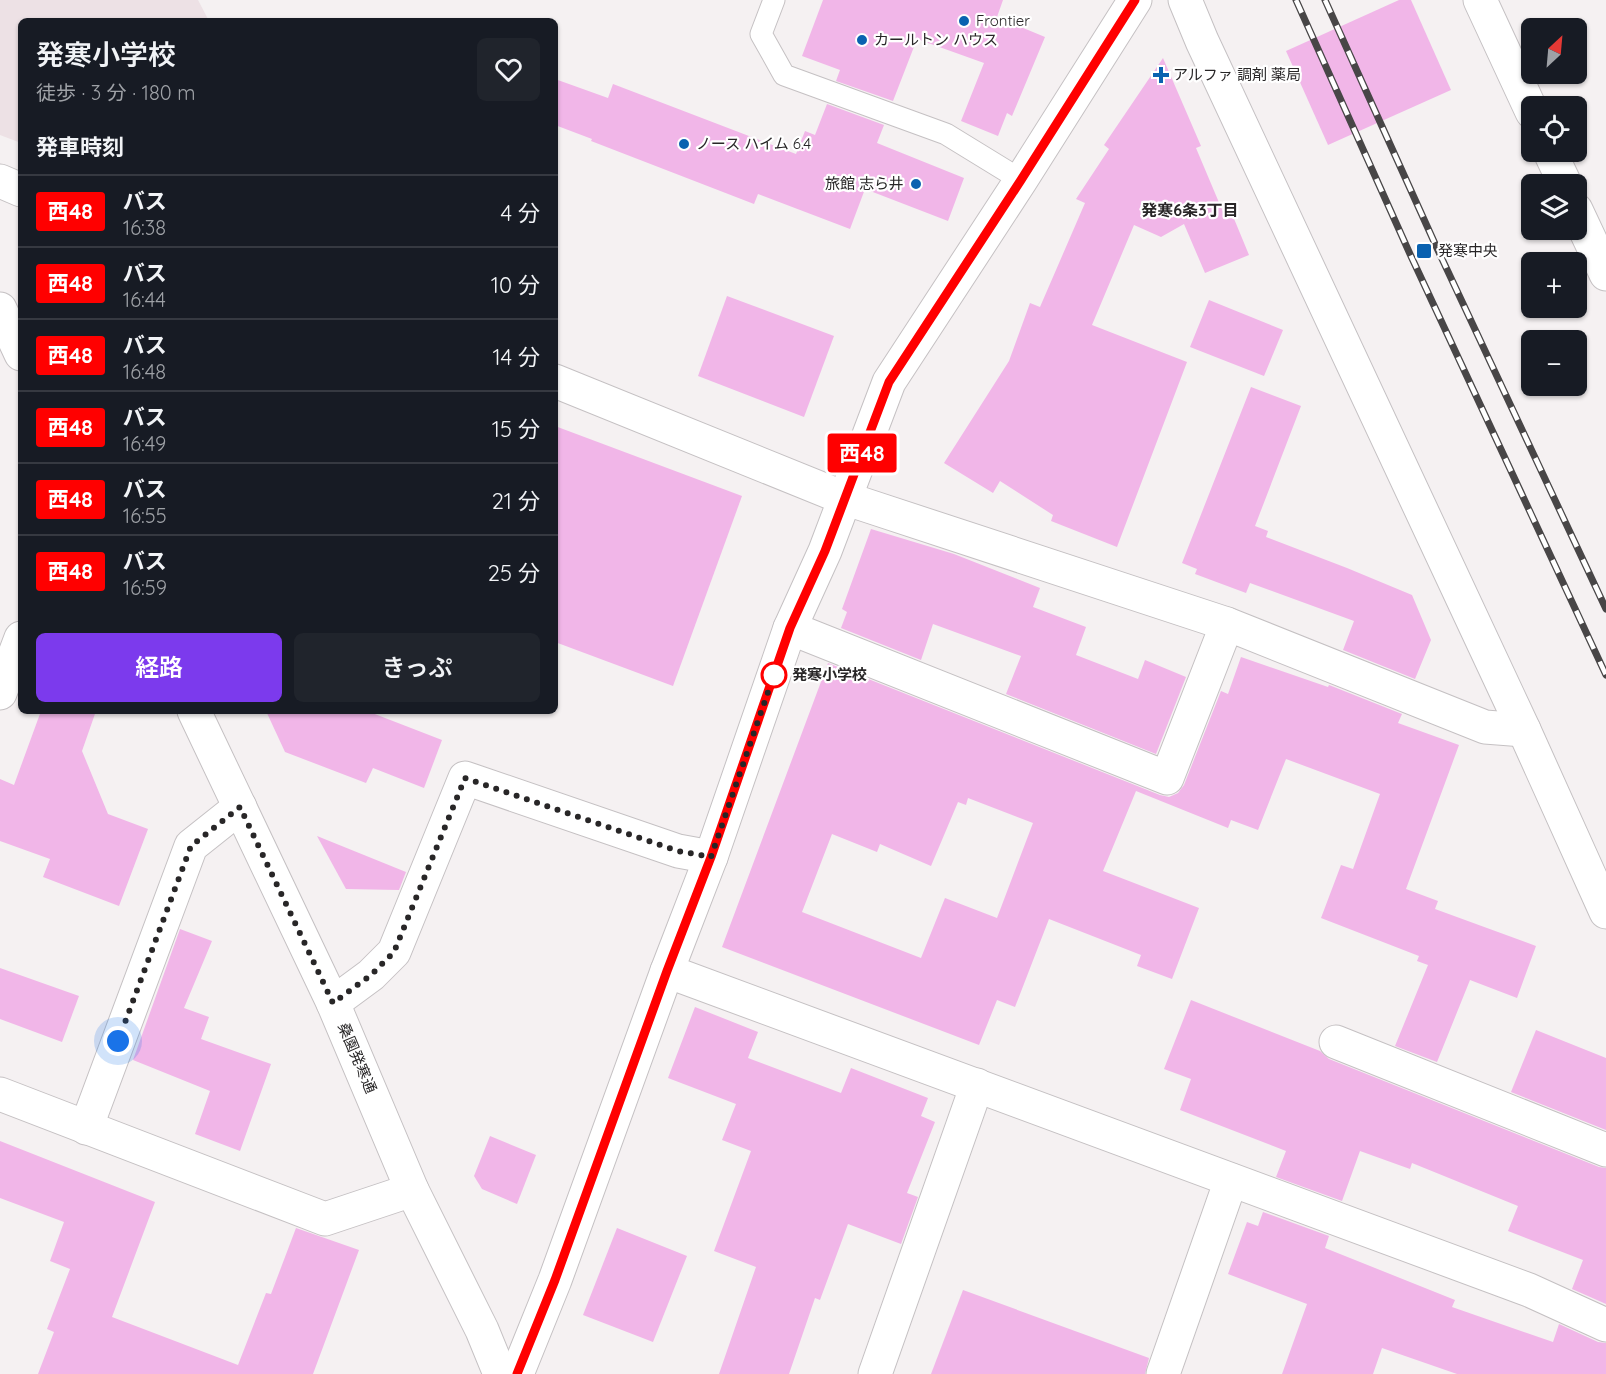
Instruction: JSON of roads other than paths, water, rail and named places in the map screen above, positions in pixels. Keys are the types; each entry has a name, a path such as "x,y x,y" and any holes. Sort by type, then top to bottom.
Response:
{"street":[{"path":"517,1374 555,1280 667,971 711,857 790,628 825,551 889,382 1135,0"},
{"path":"1185,0 1207,52 1524,730 1606,912"},
{"path":"1480,0 1525,96"},
{"path":"0,181 18,189"},
{"path":"1587,233 1606,274"},
{"path":"0,309 18,348"},
{"path":"558,382 844,498 1227,624 1485,727 1524,730"},
{"path":"790,628 1167,778 1227,624"},
{"path":"0,693 18,646"},
{"name":"桑園発寒通","path":"195,714 333,1003 412,1190 482,1329 500,1374"},
{"path":"333,1003 371,975 394,952 465,778 678,851 711,857"},
{"path":"86,1128 191,846 240,807"},
{"path":"667,971 1529,1290 1606,1325"},
{"path":"1336,1042 1606,1150"},
{"path":"875,1374 977,1085"},
{"path":"0,1094 325,1219 412,1190"},
{"path":"1163,1374 1231,1180"}],"lane":[{"path":"774,0 761,34 784,75 946,134 1021,180"}],"railway":[{"path":"1296,0 1410,254 1606,675"},
{"path":"1325,0 1436,246 1606,609"}],"place":[{"name":"Frontier","path":"964,21"},
{"name":"カールトン ハウス","path":"862,40"},
{"name":"アルファ 調剤 薬局","path":"1161,75"},
{"name":"ノース ハイム 6.4","path":"684,144"},
{"name":"旅館 志ら井","path":"916,184"},
{"name":"発寒中央","path":"1424,251"},
{"name":"発寒小学校","path":"774,675"}],"district":[{"name":"発寒6条3丁目","path":"1190,210"}]}
